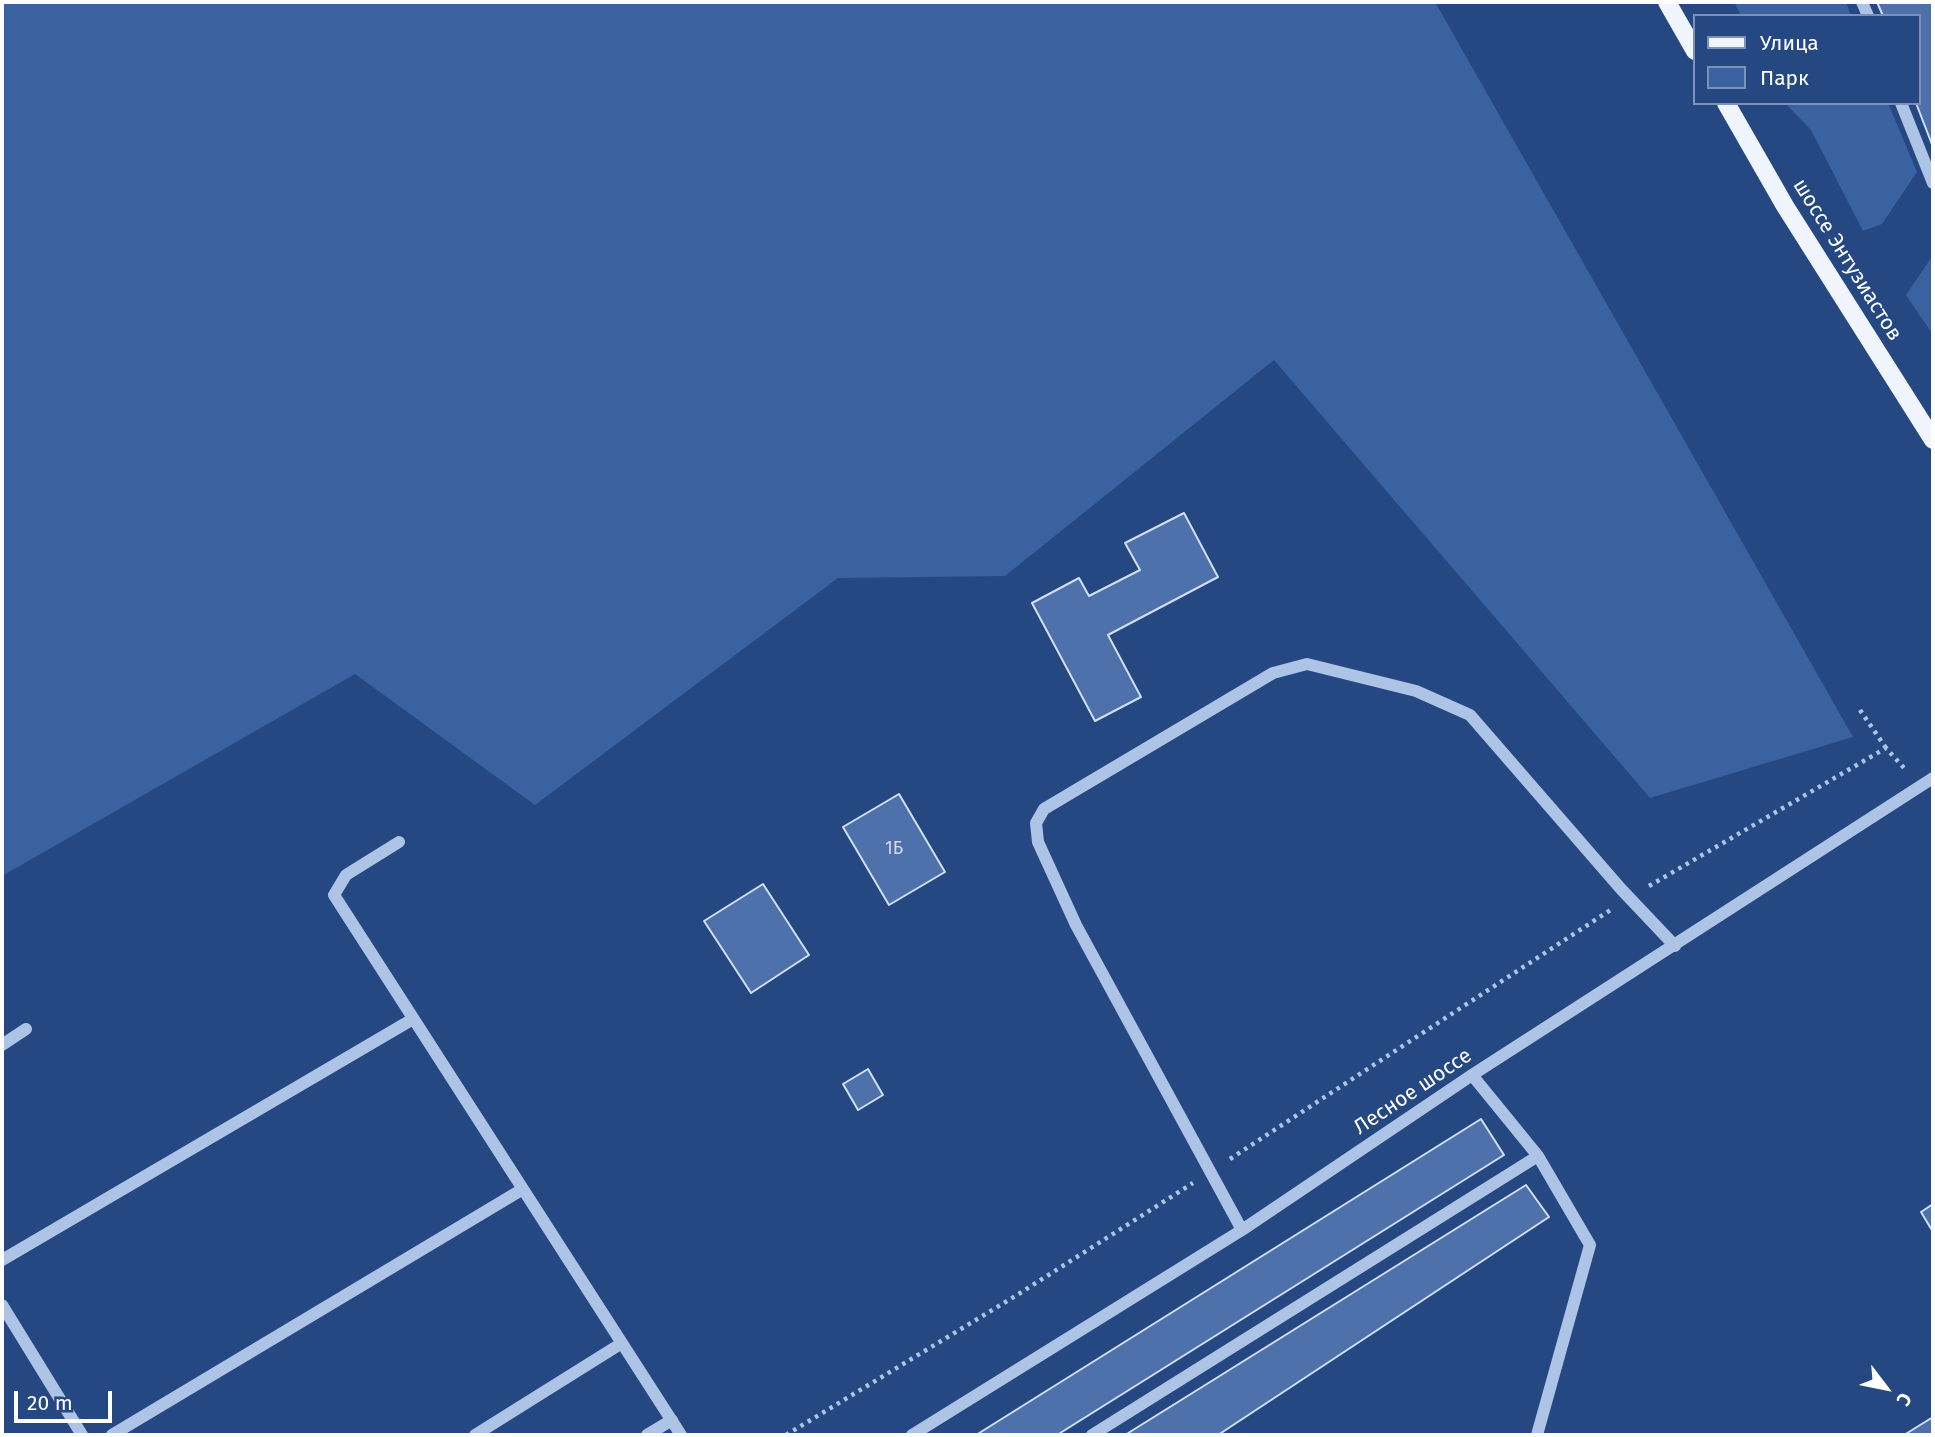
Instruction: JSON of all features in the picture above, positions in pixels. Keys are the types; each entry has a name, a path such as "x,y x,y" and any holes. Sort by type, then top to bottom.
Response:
{"main road":[{"path":"1667,2 1694,49"},
{"name":"шоссе Энтузиастов","path":"1727,105 1786,206 1933,440"}],"street":[{"path":"1902,105 1933,183"},
{"path":"1242,1230 1076,925 1038,842 1036,823 1044,809 1273,673 1307,664 1416,691 1470,715 1629,898 1675,946"},
{"name":"Лесное шоссе","path":"912,1435 1242,1230 1472,1075 1933,778"},
{"path":"399,842 346,875 334,895 681,1435"},
{"path":"2,1260 414,1019"},
{"path":"2,1045 26,1029"},
{"path":"1472,1075 1538,1156 1590,1245 1537,1435"},
{"path":"1092,1435 1538,1156"},
{"path":"112,1435 523,1189"},
{"path":"2,1305 82,1435"},
{"path":"475,1435 622,1343"},
{"path":"647,1435 672,1420"}],"path":[{"path":"1860,710 1886,748 1921,786"},
{"path":"786,1435 1017,1295 1629,898 1886,748"}],"green space":[{"path":"2,2 1435,2 1853,737 1650,798 1274,360 1005,576 838,578 535,805 355,674 2,876"},
{"path":"1734,2 1846,2 1850,14 1740,14"},
{"path":"1787,105 1889,105 1917,172 1882,224 1863,231 1811,130"},
{"path":"1933,255 1933,335 1906,295"}],"building":[{"path":"1877,2 1933,2 1933,147 1917,105 1921,105 1921,14 1882,14"},
{"path":"1184,513 1218,577 1108,635 1141,697 1095,721 1032,603 1079,578 1089,596 1140,570 1125,543"},
{"path":"899,794 945,872 889,905 843,827"},
{"path":"763,884 809,955 751,993 704,921"},
{"path":"868,1069 883,1095 858,1110 843,1084"},
{"path":"1481,1119 1504,1155 1057,1435 976,1435"},
{"path":"1526,1185 1549,1217 1218,1435 1125,1435"},
{"path":"1933,1204 1933,1232 1921,1212"},
{"path":"1933,1417 1933,1435 1904,1435"}]}
